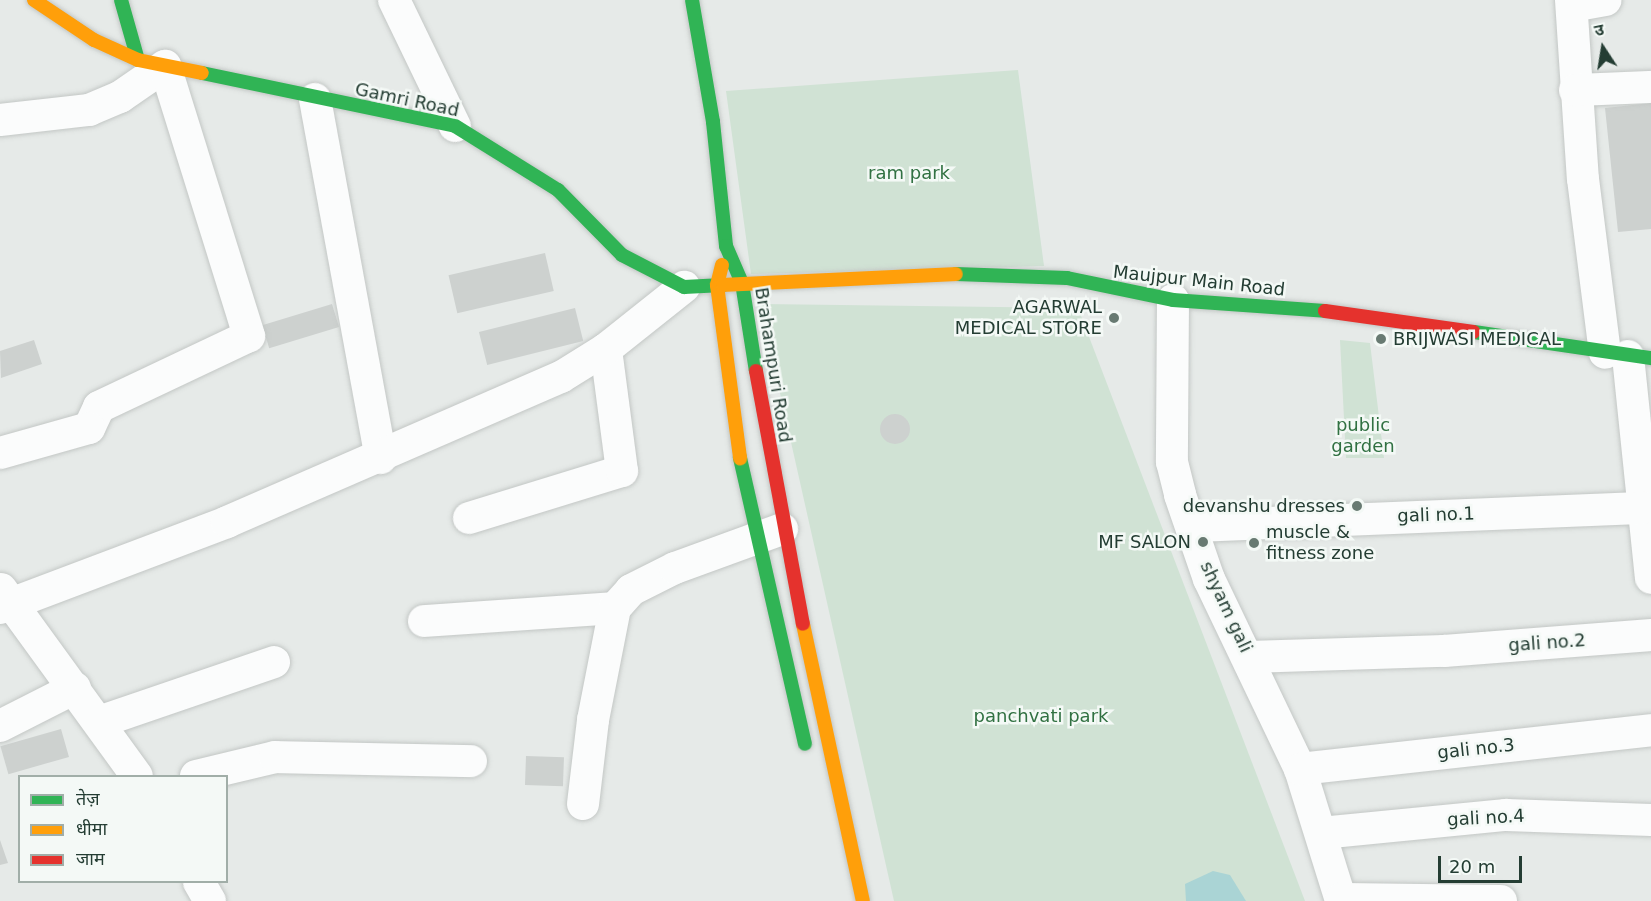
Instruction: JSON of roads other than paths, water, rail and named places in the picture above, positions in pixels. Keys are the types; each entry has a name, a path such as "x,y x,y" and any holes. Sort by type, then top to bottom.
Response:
{"street":[{"name":"Gamri Road","path":"34,0 94,40 152,63 315,99 455,126 558,190 622,255 684,287"},
{"path":"2,444 89,428 99,407 249,336 152,63 121,0"},
{"path":"393,0 455,126"},
{"path":"692,0 713,122 726,246"},
{"path":"1605,0 1572,3 1575,90 1628,355 1651,578"},
{"path":"0,120 89,110 120,97 152,63"},
{"path":"1575,90 1651,87"},
{"path":"315,99 381,458"},
{"name":"Brahampuri Road","path":"726,246 741,283 770,533 809,759"},
{"name":"Brahampuri Road","path":"726,246 717,285 739,452 770,533 848,860 863,901"},
{"name":"Maujpur Main Road","path":"741,283 995,272 1067,278 1173,300 1332,312 1628,355"},
{"path":"136,775 75,688 4,601 381,458 561,377 606,349 684,287 741,283"},
{"name":"shyam gali","path":"1173,300 1172,462 1209,579 1249,657 1300,769 1322,833 1341,900"},
{"path":"470,518 622,471 606,349"},
{"name":"gali no.1","path":"1193,526 1643,508"},
{"path":"583,804 593,720 615,608 631,590 770,533"},
{"path":"424,621 615,608"},
{"name":"gali no.2","path":"1249,657 1444,651 1651,635"},
{"path":"99,722 274,662"},
{"path":"0,726 75,688"},
{"name":"gali no.3","path":"1300,769 1651,730"},
{"path":"204,775 275,757 471,760"},
{"name":"gali no.4","path":"1322,833 1506,815 1651,820"},
{"path":"200,883 210,901"},
{"path":"1341,900 1501,901"}],"water":[{"path":"1213,871 1230,875 1246,901 1186,901 1185,884"}],"place":[{"name":"AGARWAL MEDICAL STORE","path":"1114,318"},
{"name":"BRIJWASI MEDICAL","path":"1381,339"},
{"name":"devanshu dresses","path":"1357,506"},
{"name":"MF SALON","path":"1203,542"},
{"name":"muscle & fitness zone","path":"1254,543"}],"park label":[{"name":"ram park","path":"909,173"},
{"name":"public garden","path":"1363,436"},
{"name":"panchvati park","path":"1041,716"}]}
